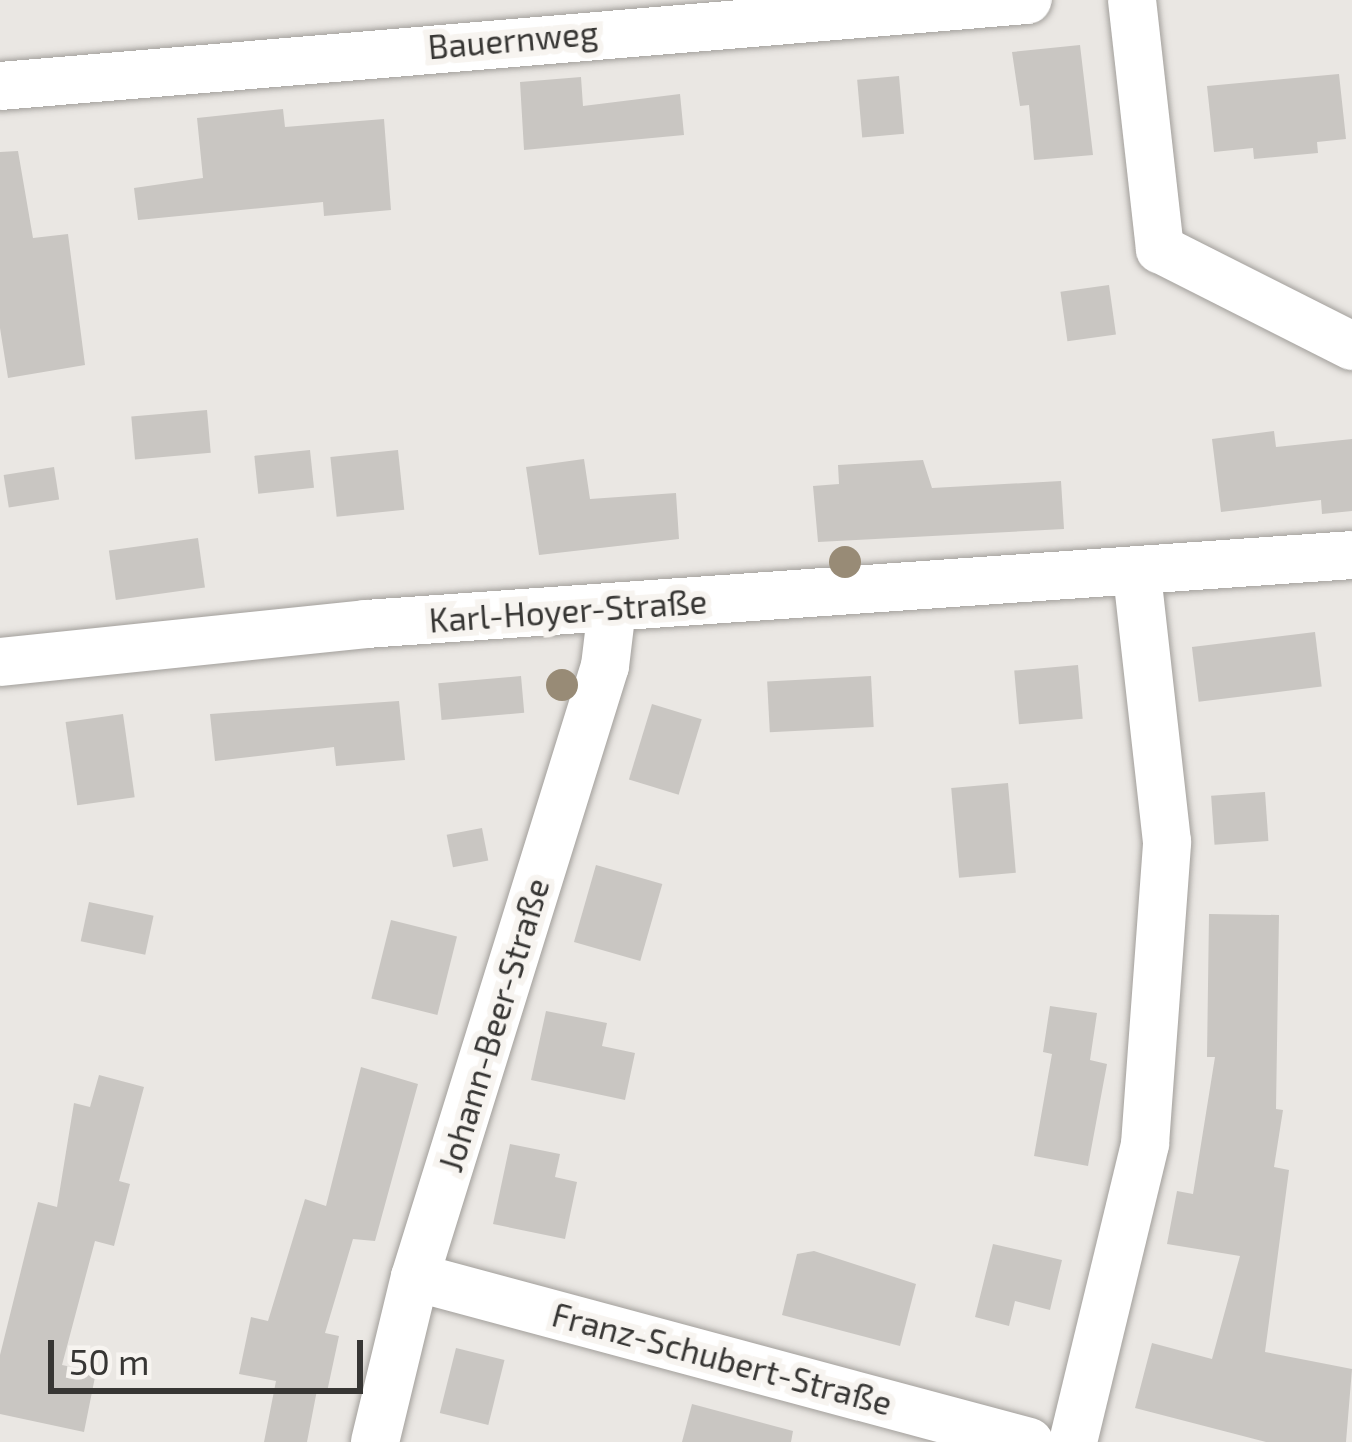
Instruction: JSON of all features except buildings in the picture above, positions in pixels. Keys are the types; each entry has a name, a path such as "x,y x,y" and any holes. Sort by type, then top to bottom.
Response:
{"street":[{"name":"Bauernweg","path":"0,86 1027,0"},
{"path":"1132,0 1160,249 1352,346"},
{"name":"Karl-Hoyer-Straße","path":"0,662 612,608 1137,575 1352,555"},
{"path":"1073,1442 1147,1121 1167,842 1137,575"},
{"name":"Johann-Beer-Straße","path":"375,1442 415,1276 594,703 612,608"},
{"name":"Franz-Schubert-Straße","path":"415,1276 1029,1442"}]}
